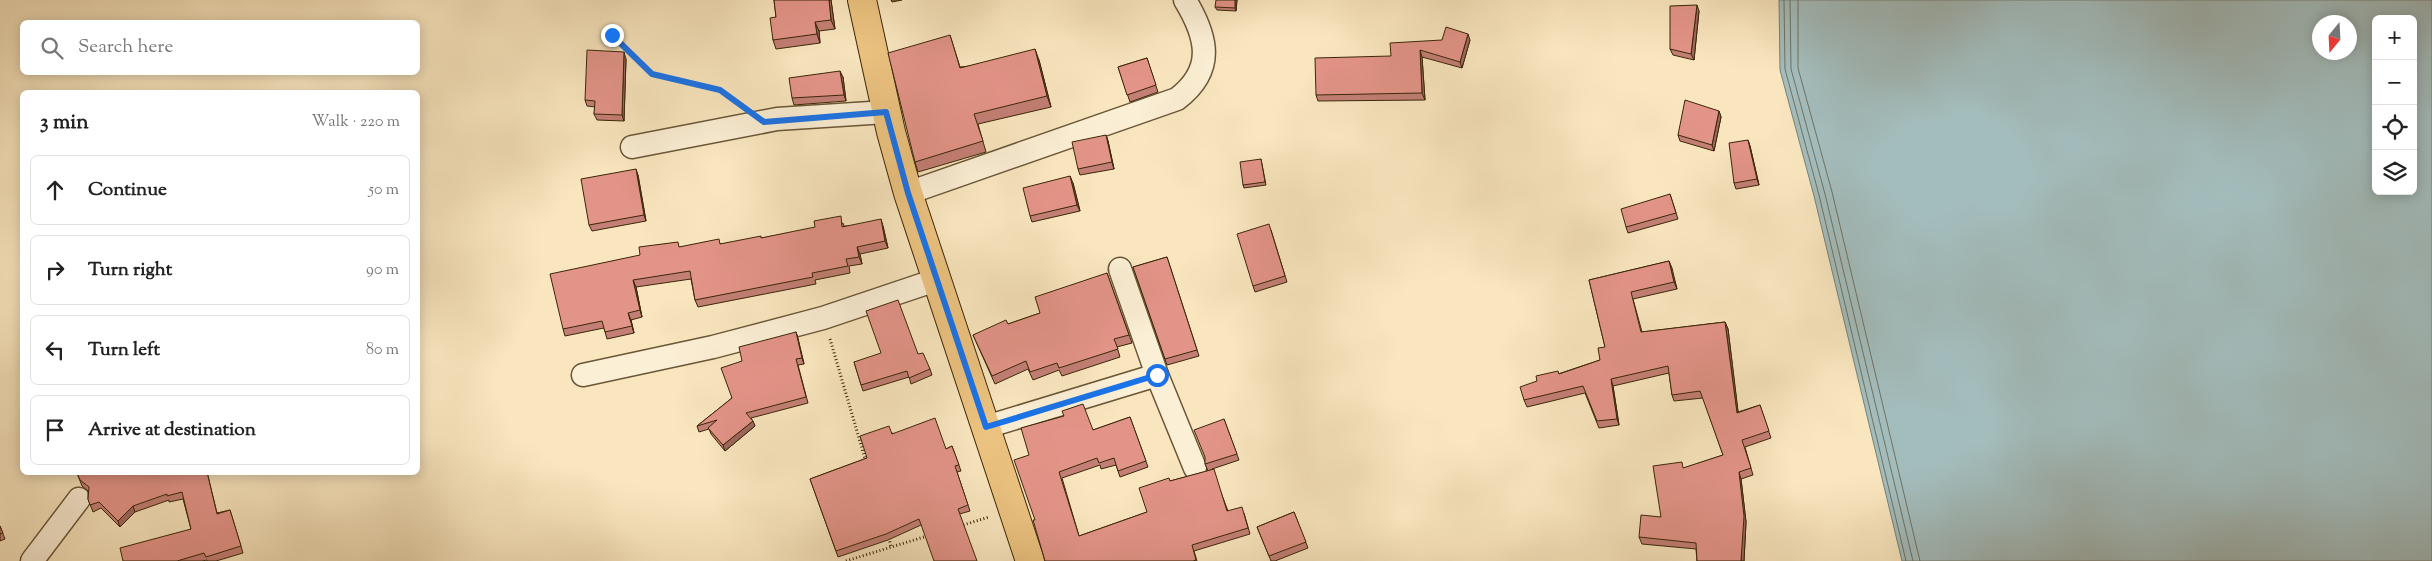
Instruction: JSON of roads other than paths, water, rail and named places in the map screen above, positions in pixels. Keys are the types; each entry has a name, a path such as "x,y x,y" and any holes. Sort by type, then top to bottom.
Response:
{"main road":[{"path":"862,0 886,112 908,193 1030,561"}],"street":[{"path":"908,193 1177,100 1199,77 1205,56 1204,40 1186,0"},
{"path":"632,147 764,122 886,112"},
{"path":"1120,269 1157,375 1195,468"},
{"path":"583,375 713,347 823,318 936,280"},
{"path":"986,427 1157,375"},
{"path":"32,561 80,498"}],"water":[{"path":"1779,0 2432,0 2432,561 1902,561 1814,196 1780,70"}]}
